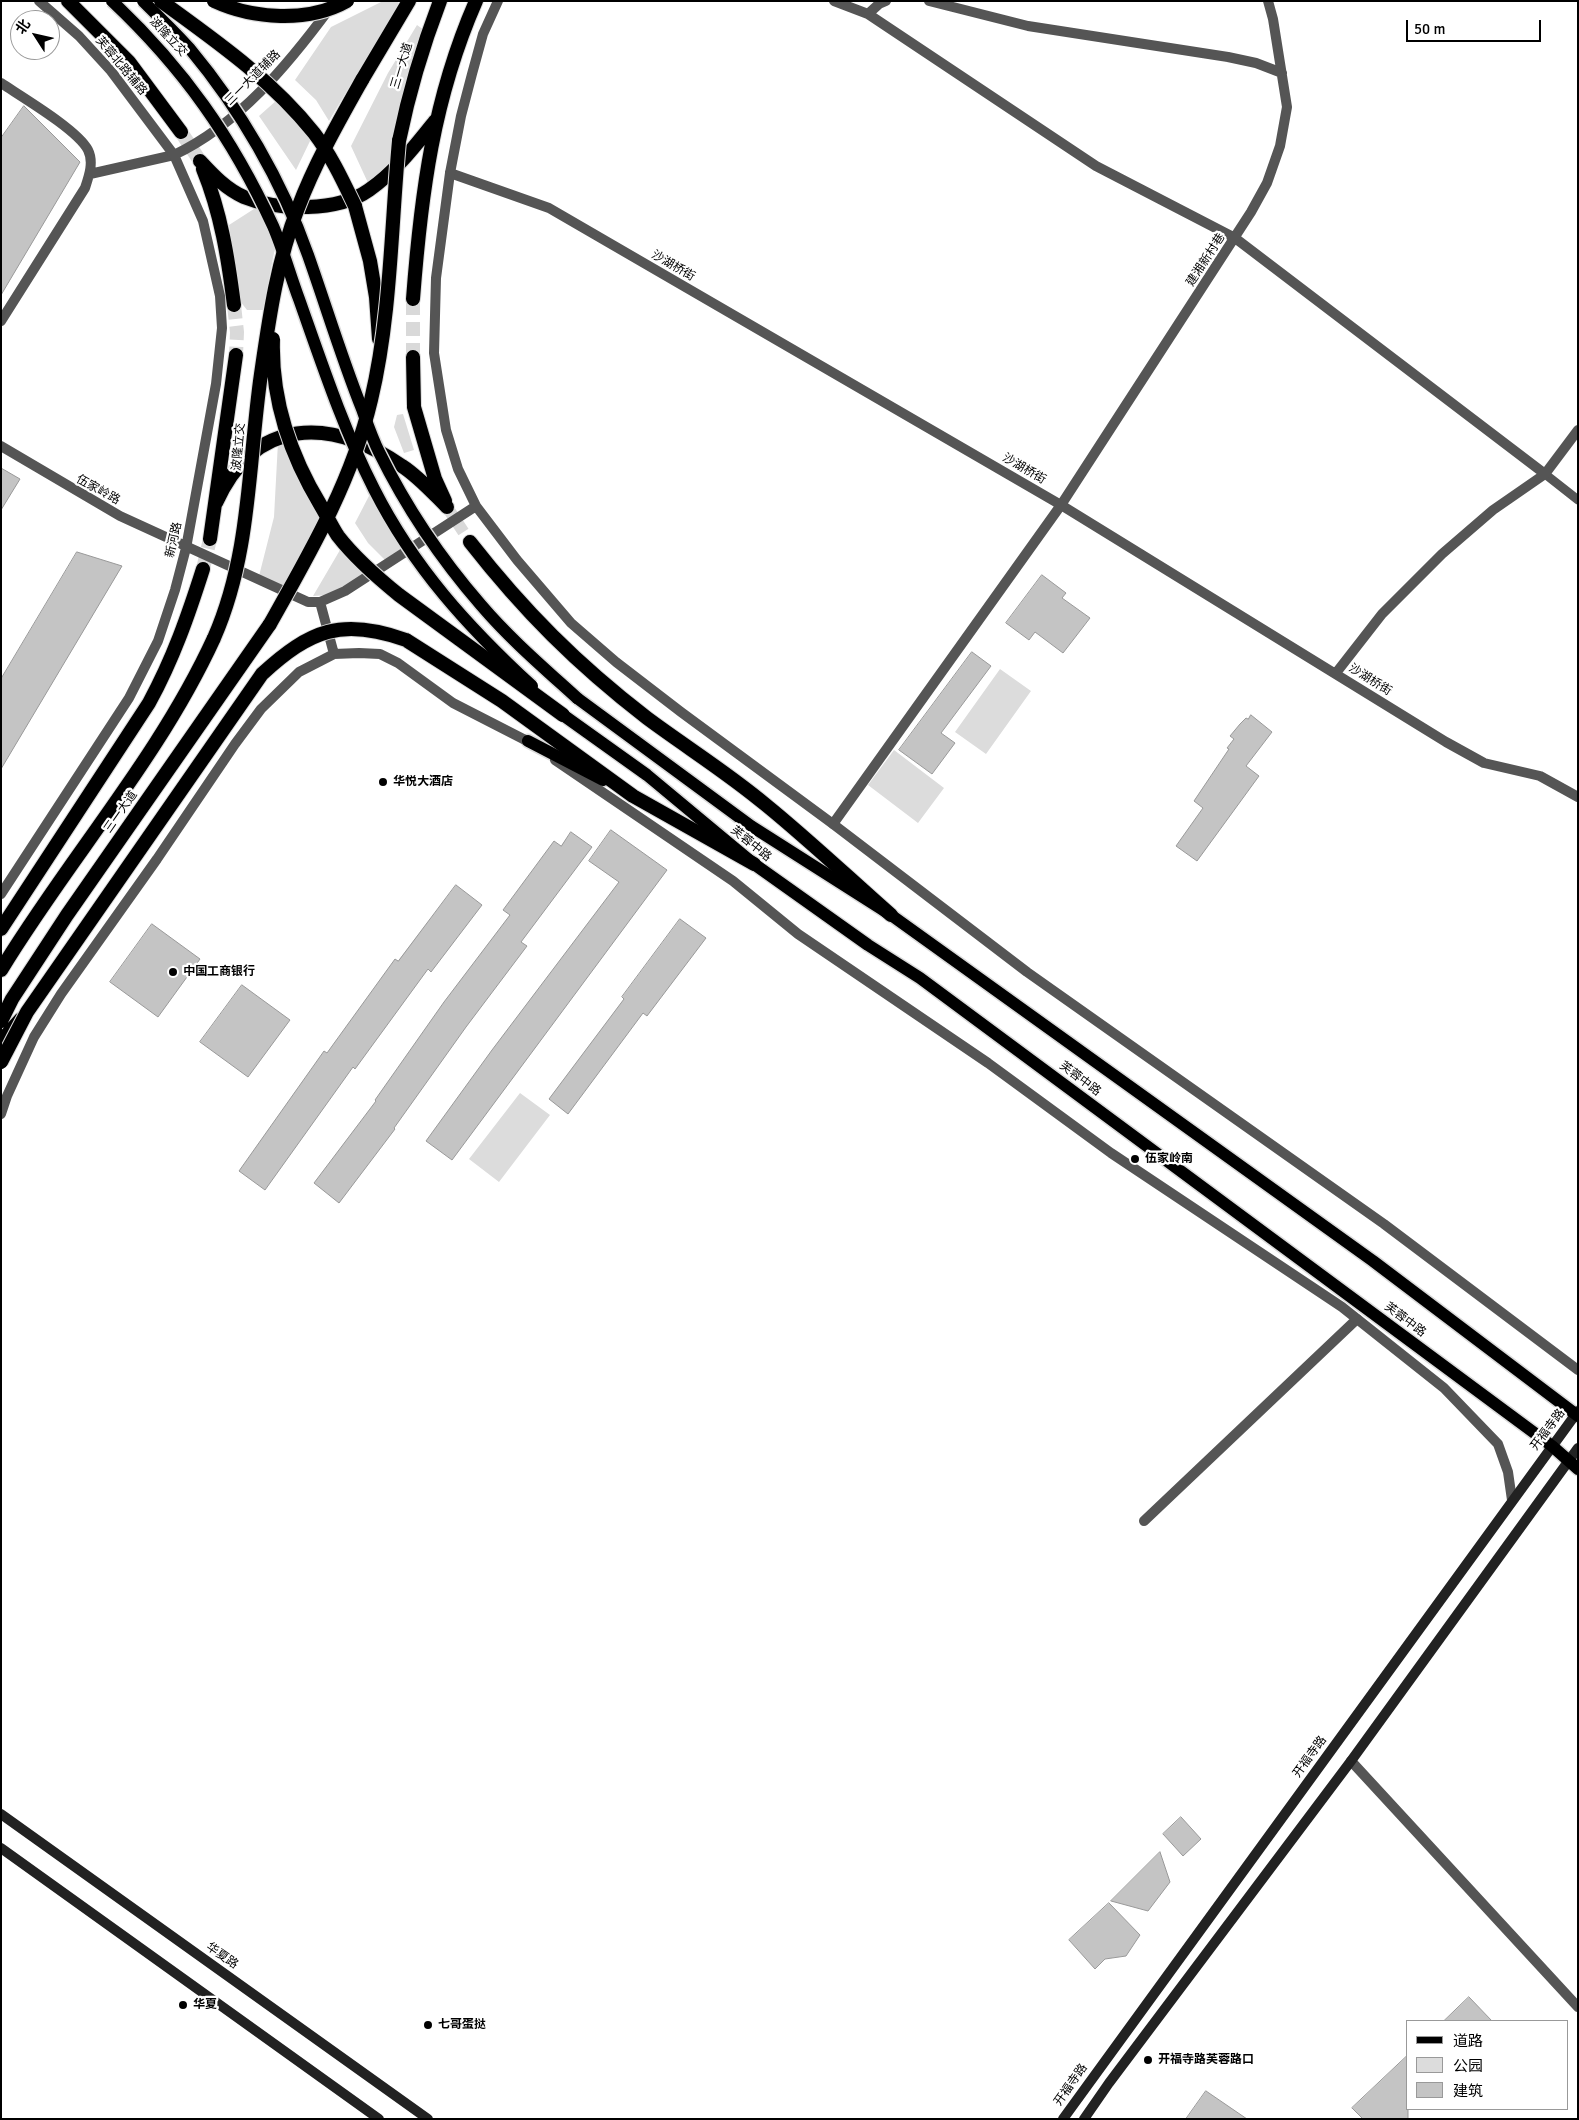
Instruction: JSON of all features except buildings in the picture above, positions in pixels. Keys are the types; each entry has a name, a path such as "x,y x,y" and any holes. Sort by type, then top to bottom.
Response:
{"highway":[{"path":"68,1 129,62 181,132"},
{"path":"161,1 234,55 279,94 314,134 336,168 355,206 370,261 376,298 379,350"},
{"path":"214,1 227,7 247,12 293,16 318,12 347,1"},
{"name":"三一大道","path":"362,80 409,1"},
{"name":"三一大道","path":"1,1021 12,999 67,915 270,624 302,567 343,486 356,451 371,400 390,271 399,141 408,94 440,1"},
{"path":"413,299 419,228 428,160 436,120 451,64 476,1"},
{"name":"波隆立交","path":"214,638 230,596 245,528 261,375 276,286 297,209 338,122 362,80"},
{"path":"234,305 223,230 217,206 200,162 217,179 244,197 268,204 323,206 343,202 368,191 405,158 436,120"},
{"path":"276,286 274,373 283,424 292,452 304,479 338,536 378,577 399,595 563,715"},
{"path":"210,539 236,355"},
{"path":"216,502 233,471 246,457 267,443 302,432 321,432 344,437 388,457 418,478 447,506 435,479 414,406 413,357"},
{"path":"470,542 547,632 588,670 646,717 765,804 891,915"},
{"path":"1,929 89,796 168,668 187,620 203,569"},
{"path":"1,1062 28,1012 262,674 286,652 308,638 336,630 362,628 406,640 502,701 633,796 754,864"},
{"name":"三一大道","path":"1,970 153,747 185,697 214,638"},
{"path":"1,1041 28,1012"}],"main road":[{"name":"波隆立交","path":"112,1 172,62 207,108 244,168 273,227 345,428 375,490 399,533 458,613 500,656 563,715"},
{"name":"波隆立交","path":"143,1 189,48 221,88 253,139 277,185 307,253 351,381 378,450 406,502 442,556 481,605 577,698"},
{"name":"芙蓉中路","path":"577,698 751,826 891,915 1374,1261 1577,1414"},
{"name":"芙蓉中路","path":"563,715 647,774 754,864 868,945 927,984 1552,1446 1573,1465"},
{"path":"528,740 633,796"},
{"name":"开福寺路","path":"1063,2119 1512,1500 1577,1414"},
{"path":"1084,2119 1108,2083 1573,1465 1578,1448"},
{"name":"华夏路","path":"1,1814 428,2119"},
{"path":"1,1848 379,2119"}],"street":[{"name":"芙蓉北路辅路","path":"39,1 79,36 111,71 174,155"},
{"name":"三一大道辅路","path":"90,174 174,155 210,135 244,107 287,63 335,1"},
{"path":"498,1 483,34 461,116 450,172 436,278 434,353 446,430 458,469 476,506 522,566 571,623 616,662 681,712 833,824 1027,972 1384,1224 1578,1370"},
{"path":"834,1 868,14 1096,166 1235,238 1545,474"},
{"path":"868,14 879,4 886,1"},
{"path":"929,1 1028,26 1228,57 1256,63 1282,73"},
{"name":"建湘新村巷","path":"833,824 1061,505 1235,238 1267,183 1280,146 1287,107 1274,19 1268,1"},
{"path":"1,82 73,133 88,151 90,161 90,174 85,188 1,321"},
{"name":"新河路","path":"1,894 129,698 158,641 175,590 186,548 216,384 222,328 220,296 203,221 174,155"},
{"name":"沙湖桥街","path":"450,172 549,208 1061,505 1446,742 1484,763 1540,776 1578,797"},
{"path":"1336,673 1382,614 1442,554 1493,510 1545,474 1578,430"},
{"name":"伍家岭路","path":"1,446 120,516 296,597 308,602 320,602"},
{"path":"334,654 320,602 346,592 476,506"},
{"path":"1,1114 7,1096 39,1030 261,709 299,672 334,654 380,654 398,663 453,703 528,740 586,782 733,881 798,934 988,1063 1112,1153 1342,1307 1444,1388 1498,1444 1508,1472 1512,1500"},
{"path":"1144,1521 1357,1319"},
{"path":"1351,1761 1578,2007"}],"lane":[{"path":"1545,474 1578,500"}],"green space":[{"path":"383,1 396,1 399,3 329,121 316,100 295,80 331,27"},
{"path":"417,25 424,30 403,95 394,133 390,168 369,185 351,146 388,73"},
{"path":"277,100 311,139 296,170 259,116"},
{"path":"257,207 275,248 263,310 247,310 240,301 229,225"},
{"path":"403,414 414,450 404,453 394,427 397,415"},
{"path":"284,441 322,520 284,587 259,576 274,517 278,442"},
{"path":"370,494 373,502 403,547 385,560 368,543 355,523"},
{"path":"340,550 364,575 330,595 313,596"},
{"path":"1000,669 1031,691 986,754 955,732"},
{"path":"894,750 944,788 918,823 868,785"},
{"path":"520,1093 550,1115 499,1182 469,1159"}],"tunnel":[{"path":"181,132 200,161"},
{"path":"413,299 413,357"},
{"path":"234,305 237,332 236,355"},
{"path":"447,507 470,542"},
{"path":"203,569 210,539"}],"place":[{"name":"华悦大酒店","path":"383,782"},
{"name":"中国工商银行","path":"173,972"},
{"name":"伍家岭南","path":"1135,1159"},
{"name":"华夏","path":"183,2005"},
{"name":"七哥蛋挞","path":"428,2025"},
{"name":"开福寺路芙蓉路口","path":"1148,2060"}]}
